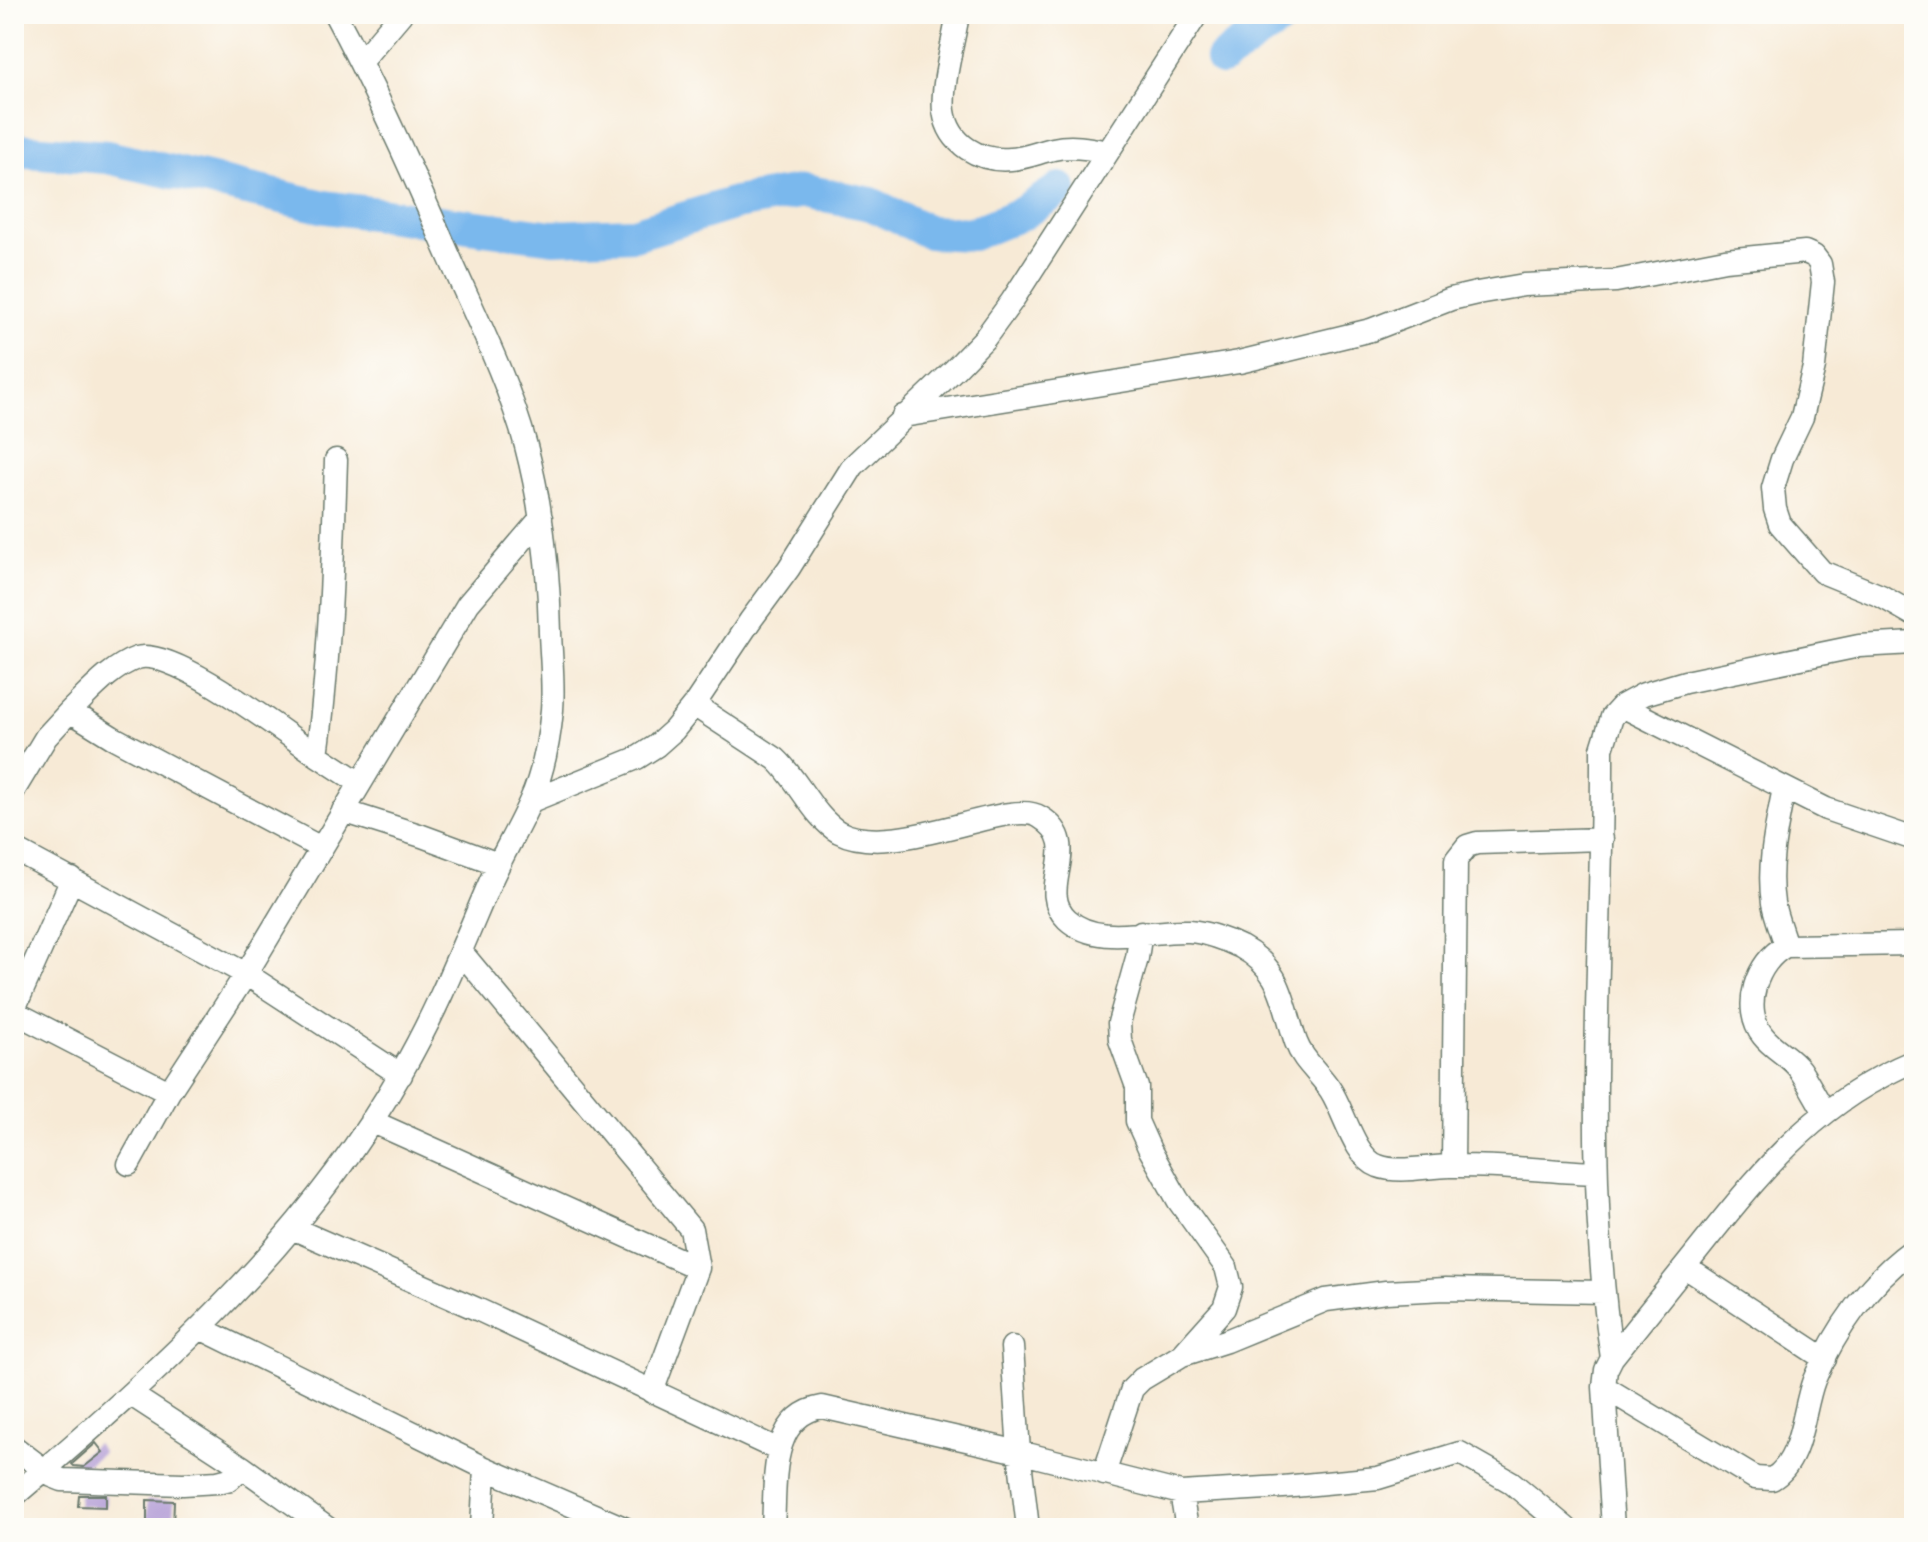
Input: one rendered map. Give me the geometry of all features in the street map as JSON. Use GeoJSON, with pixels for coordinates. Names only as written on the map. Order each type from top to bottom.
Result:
{"type":"FeatureCollection","features":[{"type":"Feature","properties":{"kind":"street"},"geometry":{"type":"LineString","coordinates":[[14,1496],[200,1328],[292,1228],[371,1121],[401,1075],[462,953],[498,864],[531,801],[543,768],[552,708],[549,586],[541,518],[525,444],[494,361],[390,120],[335,14]]}},
{"type":"Feature","properties":{"kind":"street"},"geometry":{"type":"LineString","coordinates":[[361,61],[401,14]]}},
{"type":"Feature","properties":{"kind":"street"},"geometry":{"type":"LineString","coordinates":[[958,14],[944,108],[951,129],[963,145],[983,158],[999,160],[1059,148],[1088,148],[1107,152]]}},
{"type":"Feature","properties":{"kind":"street"},"geometry":{"type":"LineString","coordinates":[[531,801],[637,758],[674,730],[789,568],[853,466],[985,338],[1197,14]]}},
{"type":"Feature","properties":{"kind":"street"},"geometry":{"type":"LineString","coordinates":[[903,416],[1239,362],[1371,330],[1451,299],[1477,293],[1524,285],[1616,281],[1725,260],[1805,252],[1814,256],[1820,264],[1823,282],[1814,367],[1802,417],[1782,459],[1773,488],[1775,509],[1780,524],[1822,572],[1881,596],[1914,615]]}},
{"type":"Feature","properties":{"kind":"street"},"geometry":{"type":"LineString","coordinates":[[317,755],[332,584],[336,460]]}},
{"type":"Feature","properties":{"kind":"street"},"geometry":{"type":"LineString","coordinates":[[129,1164],[169,1092],[246,974],[468,604],[541,518]]}},
{"type":"Feature","properties":{"kind":"street"},"geometry":{"type":"LineString","coordinates":[[1612,1358],[1602,1292],[1595,1173],[1602,749],[1612,717],[1622,706],[1661,688],[1859,646],[1914,643]]}},
{"type":"Feature","properties":{"kind":"street"},"geometry":{"type":"LineString","coordinates":[[14,790],[46,737],[109,675],[135,659],[159,657],[201,678],[360,783]]}},
{"type":"Feature","properties":{"kind":"street"},"geometry":{"type":"LineString","coordinates":[[694,705],[776,759],[823,818],[841,833],[854,837],[895,839],[1002,816],[1036,814],[1051,825],[1060,840],[1062,854],[1054,891],[1061,912],[1080,929],[1109,936],[1192,931],[1238,945],[1258,957],[1273,973],[1281,990],[1296,1044],[1305,1060],[1331,1090],[1358,1146],[1371,1163],[1393,1169],[1453,1166],[1595,1173]]}},
{"type":"Feature","properties":{"kind":"street"},"geometry":{"type":"LineString","coordinates":[[1622,706],[1826,809],[1914,839]]}},
{"type":"Feature","properties":{"kind":"street"},"geometry":{"type":"LineString","coordinates":[[70,711],[112,737],[321,848]]}},
{"type":"Feature","properties":{"kind":"street"},"geometry":{"type":"LineString","coordinates":[[1784,788],[1775,835],[1772,878],[1773,900],[1786,946]]}},
{"type":"Feature","properties":{"kind":"street"},"geometry":{"type":"LineString","coordinates":[[343,811],[498,864]]}},
{"type":"Feature","properties":{"kind":"street"},"geometry":{"type":"LineString","coordinates":[[1453,1166],[1456,860],[1467,846],[1477,843],[1602,839]]}},
{"type":"Feature","properties":{"kind":"street"},"geometry":{"type":"LineString","coordinates":[[14,849],[246,974],[401,1075]]}},
{"type":"Feature","properties":{"kind":"street"},"geometry":{"type":"LineString","coordinates":[[72,879],[14,1010],[169,1092]]}},
{"type":"Feature","properties":{"kind":"street"},"geometry":{"type":"LineString","coordinates":[[1141,932],[1119,1023],[1120,1040],[1137,1087],[1137,1121],[1178,1200],[1220,1257],[1231,1287],[1224,1308],[1182,1355]]}},
{"type":"Feature","properties":{"kind":"street"},"geometry":{"type":"LineString","coordinates":[[1825,1113],[1800,1071],[1784,1053],[1767,1041],[1753,1017],[1753,995],[1759,976],[1771,956],[1786,946],[1914,944]]}},
{"type":"Feature","properties":{"kind":"street"},"geometry":{"type":"LineString","coordinates":[[462,953],[682,1216],[694,1238],[698,1268],[652,1392]]}},
{"type":"Feature","properties":{"kind":"street"},"geometry":{"type":"LineString","coordinates":[[1613,1528],[1604,1387],[1606,1370],[1612,1358],[1776,1157],[1825,1113],[1848,1097],[1914,1061]]}},
{"type":"Feature","properties":{"kind":"street"},"geometry":{"type":"LineString","coordinates":[[371,1121],[698,1268]]}},
{"type":"Feature","properties":{"kind":"street"},"geometry":{"type":"LineString","coordinates":[[292,1228],[479,1310],[779,1450]]}},
{"type":"Feature","properties":{"kind":"street"},"geometry":{"type":"LineString","coordinates":[[1604,1387],[1755,1478],[1764,1481],[1778,1476],[1793,1455],[1814,1381],[1825,1359],[1866,1294],[1909,1262]]}},
{"type":"Feature","properties":{"kind":"street"},"geometry":{"type":"LineString","coordinates":[[1685,1267],[1825,1359]]}},
{"type":"Feature","properties":{"kind":"street"},"geometry":{"type":"LineString","coordinates":[[1104,1474],[1132,1389],[1142,1379],[1182,1355],[1226,1341],[1317,1303],[1339,1298],[1446,1289],[1602,1292]]}},
{"type":"Feature","properties":{"kind":"street"},"geometry":{"type":"LineString","coordinates":[[200,1328],[485,1468],[624,1528]]}},
{"type":"Feature","properties":{"kind":"street"},"geometry":{"type":"LineString","coordinates":[[1012,1347],[1028,1528]]}},
{"type":"Feature","properties":{"kind":"street"},"geometry":{"type":"LineString","coordinates":[[130,1394],[242,1467],[327,1528]]}},
{"type":"Feature","properties":{"kind":"street"},"geometry":{"type":"LineString","coordinates":[[773,1528],[779,1450],[789,1424],[808,1409],[822,1407],[1181,1493],[1378,1478],[1460,1453],[1511,1482],[1566,1528]]}},
{"type":"Feature","properties":{"kind":"street"},"geometry":{"type":"LineString","coordinates":[[14,1447],[62,1480],[79,1482],[183,1484],[230,1479],[242,1467]]}},
{"type":"Feature","properties":{"kind":"street"},"geometry":{"type":"LineString","coordinates":[[482,1528],[485,1468]]}},
{"type":"Feature","properties":{"kind":"street"},"geometry":{"type":"LineString","coordinates":[[1181,1493],[1187,1528]]}},
{"type":"Feature","properties":{"kind":"building"},"geometry":{"type":"Polygon","coordinates":[[[96,1443],[103,1452],[84,1467],[72,1464],[96,1443]]]}},
{"type":"Feature","properties":{"kind":"building"},"geometry":{"type":"Polygon","coordinates":[[[79,1495],[106,1495],[106,1507],[78,1506],[79,1495]]]}},
{"type":"Feature","properties":{"kind":"building"},"geometry":{"type":"Polygon","coordinates":[[[147,1500],[174,1501],[173,1528],[147,1528],[147,1500]]]}},
{"type":"Feature","properties":{"kind":"waterway"},"geometry":{"type":"LineString","coordinates":[[1222,59],[1287,14]]}},
{"type":"Feature","properties":{"kind":"waterway"},"geometry":{"type":"LineString","coordinates":[[14,150],[107,157],[325,207],[553,237],[634,234],[735,203],[804,191],[871,204],[929,232],[972,234],[1021,214],[1060,189]]}}]}
